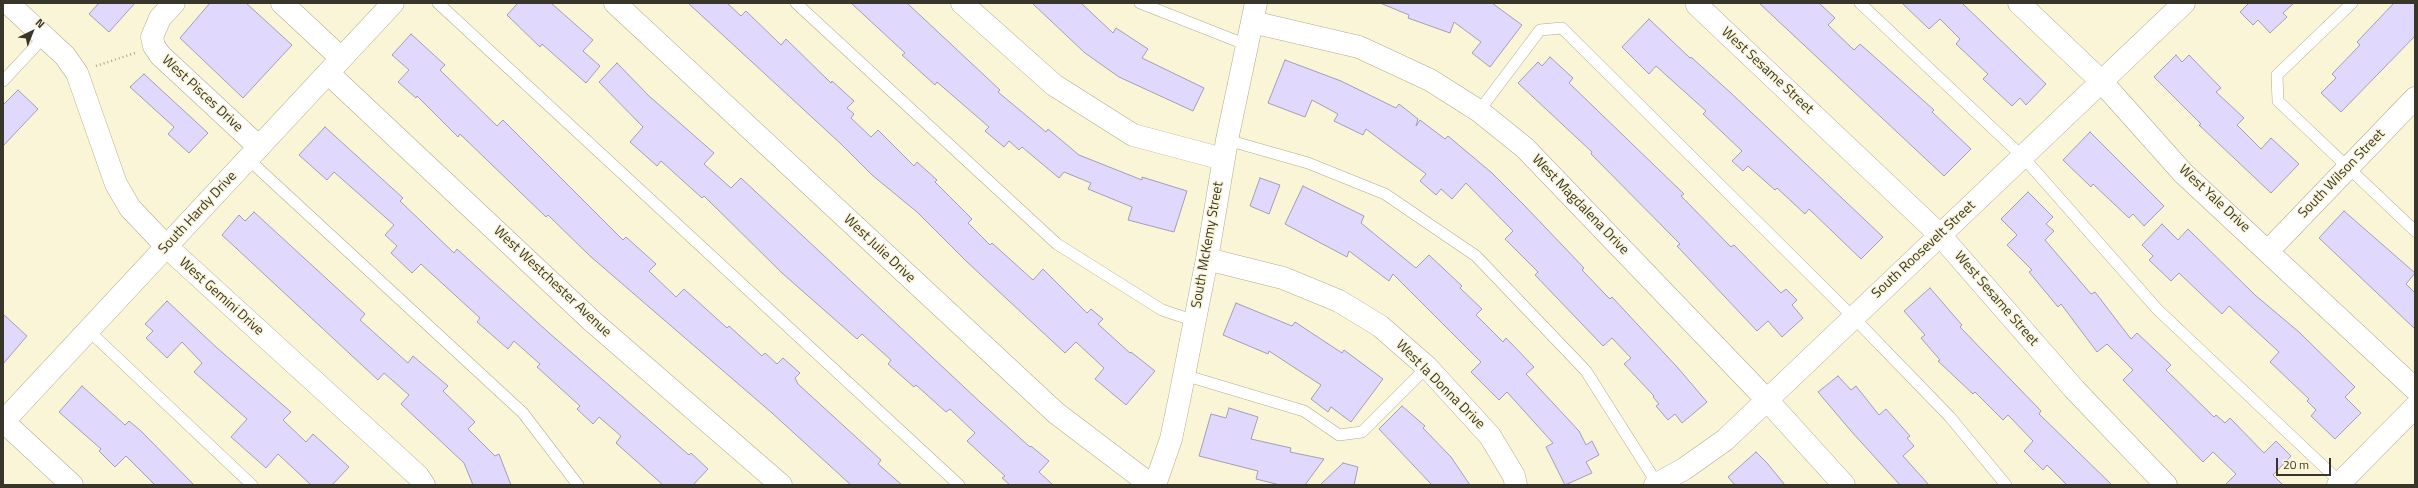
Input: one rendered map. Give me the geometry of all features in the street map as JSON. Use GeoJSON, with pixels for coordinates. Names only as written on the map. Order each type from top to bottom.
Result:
{"type":"FeatureCollection","features":[{"type":"Feature","properties":{"kind":"street","name":"West Gemini Drive"},"geometry":{"type":"LineString","coordinates":[[8,3],[65,56],[77,73],[116,184],[130,208],[166,247],[418,476],[424,485]]}},
{"type":"Feature","properties":{"kind":"street"},"geometry":{"type":"LineString","coordinates":[[153,42],[160,18],[174,3]]}},
{"type":"Feature","properties":{"kind":"street","name":"West Westchester Avenue"},"geometry":{"type":"LineString","coordinates":[[282,3],[334,66],[592,321],[781,485]]}},
{"type":"Feature","properties":{"kind":"street","name":"South Hardy Drive"},"geometry":{"type":"LineString","coordinates":[[3,422],[393,3]]}},
{"type":"Feature","properties":{"kind":"street","name":"West Julie Drive"},"geometry":{"type":"LineString","coordinates":[[615,3],[1056,413],[1151,485]]}},
{"type":"Feature","properties":{"kind":"street"},"geometry":{"type":"LineString","coordinates":[[962,3],[1054,85],[1133,135],[1225,149]]}},
{"type":"Feature","properties":{"kind":"street","name":"West Yale Drive"},"geometry":{"type":"LineString","coordinates":[[2019,3],[2101,82],[2183,173],[2269,250],[2415,389]]}},
{"type":"Feature","properties":{"kind":"street","name":"South Roosevelt Street"},"geometry":{"type":"LineString","coordinates":[[1657,485],[1684,469],[1725,440],[2184,3]]}},
{"type":"Feature","properties":{"kind":"street","name":"West Sesame Street"},"geometry":{"type":"LineString","coordinates":[[1698,4],[1940,235],[2055,368],[2166,485]]}},
{"type":"Feature","properties":{"kind":"street","name":"South McKemy Street"},"geometry":{"type":"LineString","coordinates":[[1155,485],[1171,439],[1207,259],[1225,149],[1254,13]]}},
{"type":"Feature","properties":{"kind":"street","name":"West Magdalena Drive"},"geometry":{"type":"LineString","coordinates":[[1254,13],[1359,47],[1430,80],[1479,111],[1525,148],[1767,400],[1844,485]]}},
{"type":"Feature","properties":{"kind":"street","name":"West Pisces Drive"},"geometry":{"type":"LineString","coordinates":[[153,42],[160,55],[254,153]]}},
{"type":"Feature","properties":{"kind":"street","name":"South Wilson Street"},"geometry":{"type":"LineString","coordinates":[[2269,250],[2415,98]]}},
{"type":"Feature","properties":{"kind":"street","name":"West la Donna Drive"},"geometry":{"type":"LineString","coordinates":[[1207,259],[1283,278],[1339,301],[1380,326],[1427,367],[1490,436],[1514,476],[1516,485]]}},
{"type":"Feature","properties":{"kind":"street"},"geometry":{"type":"LineString","coordinates":[[2339,484],[2415,407]]}},
{"type":"Feature","properties":{"kind":"street"},"geometry":{"type":"LineString","coordinates":[[3,422],[72,485]]}},
{"type":"Feature","properties":{"kind":"lane"},"geometry":{"type":"LineString","coordinates":[[438,3],[959,485]]}},
{"type":"Feature","properties":{"kind":"lane"},"geometry":{"type":"LineString","coordinates":[[796,3],[1057,244],[1162,310],[1195,321]]}},
{"type":"Feature","properties":{"kind":"lane"},"geometry":{"type":"LineString","coordinates":[[1140,3],[1247,45]]}},
{"type":"Feature","properties":{"kind":"lane"},"geometry":{"type":"LineString","coordinates":[[1860,3],[2023,157],[2157,309],[2339,484]]}},
{"type":"Feature","properties":{"kind":"lane"},"geometry":{"type":"LineString","coordinates":[[2352,3],[2276,75],[2278,101],[2415,231]]}},
{"type":"Feature","properties":{"kind":"lane"},"geometry":{"type":"LineString","coordinates":[[1479,111],[1540,30],[1562,28],[1854,317],[1950,417],[2006,485]]}},
{"type":"Feature","properties":{"kind":"lane"},"geometry":{"type":"LineString","coordinates":[[3,81],[45,36]]}},
{"type":"Feature","properties":{"kind":"lane"},"geometry":{"type":"LineString","coordinates":[[1225,149],[1308,163],[1386,194],[1476,256],[1586,371],[1657,485]]}},
{"type":"Feature","properties":{"kind":"lane"},"geometry":{"type":"LineString","coordinates":[[254,153],[523,413],[578,485]]}},
{"type":"Feature","properties":{"kind":"lane"},"geometry":{"type":"LineString","coordinates":[[89,331],[252,485]]}},
{"type":"Feature","properties":{"kind":"lane"},"geometry":{"type":"LineString","coordinates":[[1184,375],[1304,411],[1339,435],[1362,432],[1427,367]]}},
{"type":"Feature","properties":{"kind":"path"},"geometry":{"type":"LineString","coordinates":[[77,73],[153,42]]}},
{"type":"Feature","properties":{"kind":"building"},"geometry":{"type":"Polygon","coordinates":[[[99,3],[135,3],[109,32],[89,14],[99,3]]]}},
{"type":"Feature","properties":{"kind":"building"},"geometry":{"type":"Polygon","coordinates":[[[210,3],[246,3],[292,45],[243,98],[180,38],[210,3]]]}},
{"type":"Feature","properties":{"kind":"building"},"geometry":{"type":"Polygon","coordinates":[[[518,3],[551,3],[593,40],[583,51],[600,66],[586,83],[542,44],[540,47],[507,15],[518,3]]]}},
{"type":"Feature","properties":{"kind":"building"},"geometry":{"type":"Polygon","coordinates":[[[688,3],[727,3],[741,16],[746,11],[781,45],[786,39],[831,83],[832,81],[854,101],[847,108],[854,114],[851,118],[871,137],[878,130],[914,166],[917,162],[937,180],[935,182],[972,219],[968,223],[990,245],[992,243],[1033,280],[1043,269],[1087,313],[1091,309],[1103,319],[1098,324],[1130,353],[1131,352],[1155,371],[1126,405],[1095,379],[1104,368],[1076,342],[1065,353],[966,261],[917,212],[872,175],[841,144],[688,3]]]}},
{"type":"Feature","properties":{"kind":"building"},"geometry":{"type":"Polygon","coordinates":[[[851,3],[907,3],[1000,90],[998,92],[1046,132],[1048,129],[1079,155],[1142,180],[1142,177],[1187,191],[1174,232],[1128,220],[1132,207],[1088,189],[1091,183],[1064,172],[1059,178],[1022,147],[1019,150],[1009,141],[1004,147],[985,131],[989,127],[937,82],[935,85],[902,55],[905,53],[851,3]]]}},
{"type":"Feature","properties":{"kind":"building"},"geometry":{"type":"Polygon","coordinates":[[[1032,3],[1081,3],[1113,33],[1116,28],[1148,49],[1142,58],[1204,88],[1193,111],[1119,77],[1085,53],[1032,3]]]}},
{"type":"Feature","properties":{"kind":"building"},"geometry":{"type":"Polygon","coordinates":[[[1380,3],[1492,3],[1522,25],[1490,67],[1472,53],[1481,42],[1454,22],[1450,33],[1408,18],[1409,15],[1380,3]]]}},
{"type":"Feature","properties":{"kind":"building"},"geometry":{"type":"Polygon","coordinates":[[[1759,3],[1819,3],[1835,18],[1828,25],[1854,50],[1860,44],[1934,110],[1932,112],[1971,149],[1944,176],[1759,3]]]}},
{"type":"Feature","properties":{"kind":"building"},"geometry":{"type":"Polygon","coordinates":[[[1902,3],[1962,3],[2046,84],[2026,105],[2020,98],[2012,106],[1983,79],[1988,74],[1956,44],[1960,39],[1940,19],[1929,29],[1902,3]]]}},
{"type":"Feature","properties":{"kind":"building"},"geometry":{"type":"Polygon","coordinates":[[[2249,3],[2294,3],[2283,13],[2287,17],[2270,33],[2258,20],[2253,25],[2240,12],[2249,3]]]}},
{"type":"Feature","properties":{"kind":"building"},"geometry":{"type":"Polygon","coordinates":[[[2394,3],[2415,3],[2415,36],[2341,112],[2321,93],[2336,78],[2332,74],[2360,45],[2357,42],[2394,3]]]}},
{"type":"Feature","properties":{"kind":"building"},"geometry":{"type":"Polygon","coordinates":[[[1649,19],[1690,58],[1691,57],[1732,94],[1883,237],[1861,259],[1809,209],[1805,214],[1777,188],[1775,190],[1748,166],[1743,171],[1732,161],[1742,151],[1703,114],[1706,111],[1656,66],[1649,74],[1622,47],[1649,19]]]}},
{"type":"Feature","properties":{"kind":"building"},"geometry":{"type":"Polygon","coordinates":[[[411,34],[445,65],[440,70],[497,126],[503,120],[623,240],[626,237],[656,264],[649,271],[676,297],[684,289],[727,328],[729,326],[762,356],[765,353],[777,364],[783,358],[800,373],[795,378],[798,384],[881,460],[878,464],[902,485],[851,485],[772,413],[590,256],[548,215],[546,217],[460,134],[458,137],[417,96],[416,98],[398,82],[409,70],[392,55],[411,34]]]}},
{"type":"Feature","properties":{"kind":"building"},"geometry":{"type":"Polygon","coordinates":[[[2176,55],[2182,62],[2189,55],[2221,88],[2216,92],[2244,118],[2237,125],[2261,149],[2271,138],[2299,164],[2271,193],[2199,125],[2201,124],[2154,77],[2176,55]]]}},
{"type":"Feature","properties":{"kind":"building"},"geometry":{"type":"Polygon","coordinates":[[[1550,57],[1573,78],[1569,83],[1684,194],[1681,196],[1731,247],[1734,245],[1781,293],[1786,289],[1797,300],[1792,305],[1803,318],[1782,337],[1768,321],[1757,331],[1677,246],[1680,244],[1591,154],[1592,152],[1518,83],[1538,62],[1542,66],[1550,57]]]}},
{"type":"Feature","properties":{"kind":"building"},"geometry":{"type":"Polygon","coordinates":[[[1285,60],[1341,81],[1396,108],[1399,104],[1418,119],[1416,126],[1420,120],[1445,139],[1448,136],[1492,173],[1523,204],[1584,268],[1582,270],[1610,299],[1612,297],[1678,368],[1707,402],[1682,423],[1675,414],[1668,420],[1656,406],[1659,404],[1653,397],[1654,396],[1624,364],[1631,358],[1612,338],[1603,346],[1535,275],[1538,272],[1505,239],[1513,231],[1466,183],[1452,199],[1441,189],[1436,195],[1420,181],[1426,174],[1366,129],[1363,135],[1334,121],[1338,114],[1312,100],[1305,117],[1268,103],[1285,60]]]}},
{"type":"Feature","properties":{"kind":"building"},"geometry":{"type":"Polygon","coordinates":[[[617,63],[649,96],[714,153],[704,164],[731,188],[741,178],[980,402],[1030,447],[1031,446],[1049,461],[1039,472],[1053,485],[1010,485],[1002,478],[1005,476],[967,441],[975,433],[950,409],[946,412],[916,385],[914,387],[888,364],[891,360],[862,334],[857,339],[782,273],[704,196],[702,198],[661,161],[657,166],[630,142],[643,127],[599,82],[617,63]]]}},
{"type":"Feature","properties":{"kind":"building"},"geometry":{"type":"Polygon","coordinates":[[[144,74],[208,133],[189,153],[168,134],[174,127],[130,87],[144,74]]]}},
{"type":"Feature","properties":{"kind":"building"},"geometry":{"type":"Polygon","coordinates":[[[18,90],[38,109],[3,146],[3,105],[18,90]]]}},
{"type":"Feature","properties":{"kind":"building"},"geometry":{"type":"Polygon","coordinates":[[[325,127],[403,198],[400,201],[454,253],[457,249],[548,332],[689,455],[691,453],[708,469],[693,485],[663,485],[616,443],[621,436],[599,417],[593,424],[577,409],[580,406],[537,367],[540,364],[514,341],[508,349],[477,322],[480,318],[421,264],[412,273],[391,253],[397,246],[385,235],[394,225],[334,172],[327,180],[299,155],[325,127]]]}},
{"type":"Feature","properties":{"kind":"building"},"geometry":{"type":"Polygon","coordinates":[[[2090,132],[2164,206],[2144,226],[2133,214],[2129,218],[2093,184],[2091,187],[2063,160],[2090,132]]]}},
{"type":"Feature","properties":{"kind":"building"},"geometry":{"type":"Polygon","coordinates":[[[1260,178],[1280,185],[1269,214],[1250,206],[1260,178]]]}},
{"type":"Feature","properties":{"kind":"building"},"geometry":{"type":"Polygon","coordinates":[[[1303,186],[1364,216],[1361,223],[1416,268],[1429,255],[1462,286],[1460,288],[1482,309],[1476,315],[1503,342],[1506,338],[1534,367],[1526,374],[1579,431],[1586,445],[1592,441],[1599,455],[1586,462],[1592,473],[1565,485],[1546,447],[1553,443],[1507,392],[1499,400],[1471,372],[1481,362],[1393,274],[1389,281],[1349,251],[1347,257],[1285,224],[1303,186]]]}},
{"type":"Feature","properties":{"kind":"building"},"geometry":{"type":"Polygon","coordinates":[[[2028,192],[2053,217],[2046,224],[2054,231],[2045,240],[2091,294],[2095,292],[2131,339],[2137,333],[2171,365],[2166,370],[2214,417],[2216,415],[2225,423],[2230,418],[2264,453],[2276,441],[2291,456],[2273,475],[2283,485],[2225,485],[2236,474],[2213,452],[2203,462],[2123,380],[2133,370],[2107,344],[2097,352],[2061,304],[2058,307],[2029,272],[2032,270],[2007,245],[2017,235],[2001,219],[2028,192]]]}},
{"type":"Feature","properties":{"kind":"building"},"geometry":{"type":"Polygon","coordinates":[[[2344,211],[2415,273],[2406,284],[2415,293],[2415,329],[2319,238],[2344,211]]]}},
{"type":"Feature","properties":{"kind":"building"},"geometry":{"type":"Polygon","coordinates":[[[254,212],[365,314],[360,320],[408,363],[413,356],[448,386],[443,391],[475,422],[468,429],[495,456],[499,454],[511,485],[473,485],[464,463],[401,404],[409,395],[384,373],[378,380],[222,235],[239,215],[245,221],[254,212]]]}},
{"type":"Feature","properties":{"kind":"building"},"geometry":{"type":"Polygon","coordinates":[[[2162,224],[2178,240],[2188,229],[2255,295],[2299,332],[2355,387],[2345,397],[2361,413],[2335,439],[2311,416],[2316,410],[2307,401],[2309,399],[2270,362],[2279,352],[2229,306],[2222,314],[2179,273],[2171,281],[2149,260],[2153,256],[2142,245],[2162,224]]]}},
{"type":"Feature","properties":{"kind":"building"},"geometry":{"type":"Polygon","coordinates":[[[1930,288],[1962,325],[1960,327],[2041,411],[2039,414],[2112,485],[2067,485],[2047,465],[2043,470],[2024,451],[2033,441],[2008,415],[2003,420],[1975,392],[1973,394],[1938,361],[1940,360],[1921,338],[1925,335],[1904,311],[1930,288]]]}},
{"type":"Feature","properties":{"kind":"building"},"geometry":{"type":"Polygon","coordinates":[[[167,301],[216,347],[291,412],[283,420],[306,442],[313,434],[349,467],[332,485],[311,485],[278,454],[266,468],[231,437],[247,419],[194,372],[202,363],[182,342],[167,358],[146,338],[153,331],[145,324],[167,301]]]}},
{"type":"Feature","properties":{"kind":"building"},"geometry":{"type":"Polygon","coordinates":[[[1236,303],[1292,326],[1295,322],[1342,353],[1344,350],[1383,379],[1351,422],[1331,407],[1328,412],[1311,399],[1321,385],[1269,351],[1268,354],[1223,335],[1236,303]]]}},
{"type":"Feature","properties":{"kind":"building"},"geometry":{"type":"Polygon","coordinates":[[[3,314],[27,336],[3,364],[3,314]]]}},
{"type":"Feature","properties":{"kind":"building"},"geometry":{"type":"Polygon","coordinates":[[[1838,376],[1851,390],[1856,386],[1879,415],[1886,409],[1910,436],[1907,438],[1914,446],[1903,456],[1929,485],[1900,485],[1818,392],[1838,376]]]}},
{"type":"Feature","properties":{"kind":"building"},"geometry":{"type":"Polygon","coordinates":[[[82,386],[125,425],[129,421],[141,431],[194,485],[155,485],[126,456],[115,467],[99,451],[101,449],[59,412],[82,386]]]}},
{"type":"Feature","properties":{"kind":"building"},"geometry":{"type":"Polygon","coordinates":[[[1402,406],[1425,426],[1423,428],[1451,457],[1470,485],[1432,485],[1379,429],[1402,406]]]}},
{"type":"Feature","properties":{"kind":"building"},"geometry":{"type":"Polygon","coordinates":[[[1229,408],[1258,417],[1251,439],[1291,448],[1290,452],[1324,459],[1305,485],[1280,485],[1256,479],[1258,471],[1199,456],[1211,414],[1226,418],[1229,408]]]}},
{"type":"Feature","properties":{"kind":"building"},"geometry":{"type":"Polygon","coordinates":[[[1756,452],[1785,485],[1735,485],[1728,477],[1756,452]]]}},
{"type":"Feature","properties":{"kind":"building"},"geometry":{"type":"Polygon","coordinates":[[[1343,463],[1358,467],[1354,485],[1320,485],[1343,463]]]}}]}
